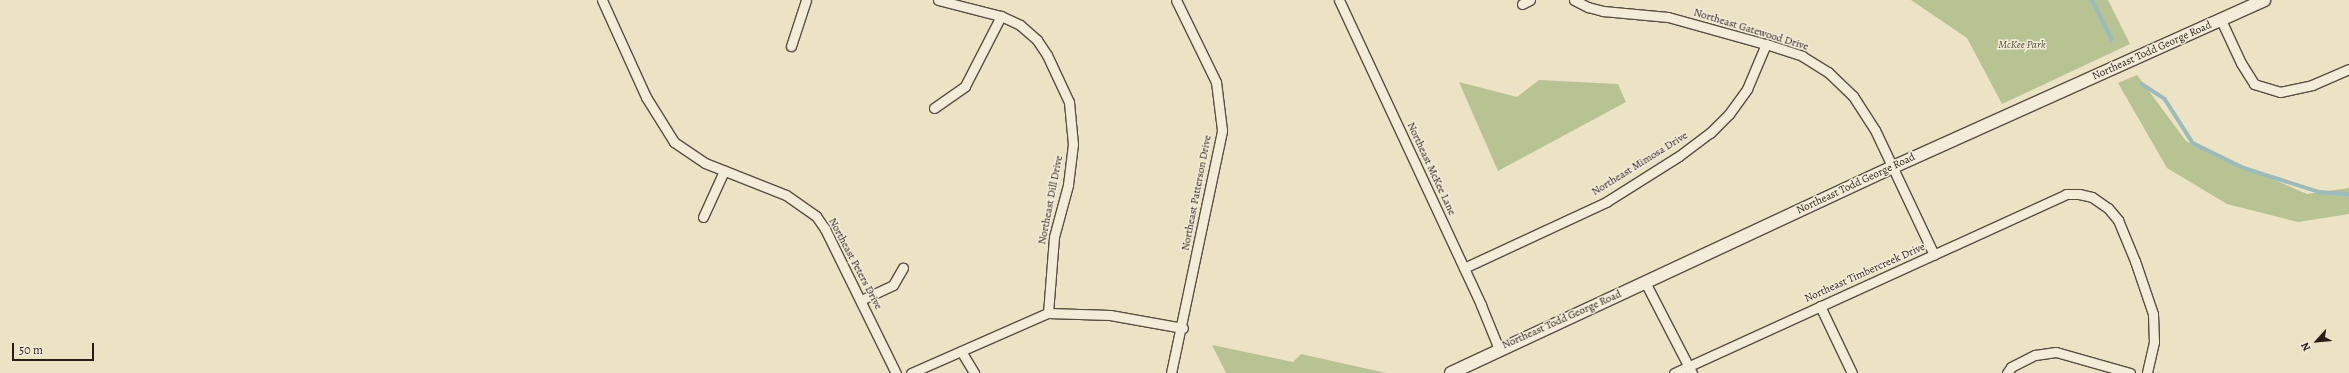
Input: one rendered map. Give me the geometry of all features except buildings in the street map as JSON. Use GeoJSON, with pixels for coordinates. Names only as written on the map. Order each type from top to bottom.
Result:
{"type":"FeatureCollection","features":[{"type":"Feature","properties":{"kind":"main road","name":"Northeast Todd George Road"},"geometry":{"type":"LineString","coordinates":[[1451,373],[1499,349],[1893,167],[2264,0]]}},
{"type":"Feature","properties":{"kind":"street","name":"Northeast Peters Drive"},"geometry":{"type":"LineString","coordinates":[[602,0],[646,97],[674,142],[705,163],[786,195],[816,216],[825,229],[896,373]]}},
{"type":"Feature","properties":{"kind":"street"},"geometry":{"type":"LineString","coordinates":[[791,46],[806,0]]}},
{"type":"Feature","properties":{"kind":"street","name":"Northeast Dill Drive"},"geometry":{"type":"LineString","coordinates":[[938,0],[1001,16],[1020,25],[1037,40],[1069,102],[1073,144],[1068,185],[1054,237],[1048,313]]}},
{"type":"Feature","properties":{"kind":"street","name":"Northeast Patterson Drive"},"geometry":{"type":"LineString","coordinates":[[1171,373],[1183,328],[1222,130],[1216,82],[1176,0]]}},
{"type":"Feature","properties":{"kind":"street","name":"Northeast McKee Lane"},"geometry":{"type":"LineString","coordinates":[[1339,0],[1464,268],[1499,349]]}},
{"type":"Feature","properties":{"kind":"street","name":"Northeast Gatewood Drive"},"geometry":{"type":"LineString","coordinates":[[1574,0],[1588,7],[1603,11],[1668,17],[1766,44],[1802,56],[1839,81],[1863,110],[1893,167],[1934,255]]}},
{"type":"Feature","properties":{"kind":"street"},"geometry":{"type":"LineString","coordinates":[[934,108],[965,86],[1001,16]]}},
{"type":"Feature","properties":{"kind":"street"},"geometry":{"type":"LineString","coordinates":[[2221,20],[2241,63],[2254,84],[2280,92],[2312,86],[2349,69]]}},
{"type":"Feature","properties":{"kind":"street","name":"Northeast Mimosa Drive"},"geometry":{"type":"LineString","coordinates":[[1464,268],[1606,202],[1679,156],[1710,133],[1728,114],[1747,89],[1766,44]]}},
{"type":"Feature","properties":{"kind":"street"},"geometry":{"type":"LineString","coordinates":[[703,217],[724,171]]}},
{"type":"Feature","properties":{"kind":"street","name":"Northeast Timbercreek Drive"},"geometry":{"type":"LineString","coordinates":[[1674,373],[1690,369],[1820,306],[2066,194],[2092,197],[2108,208],[2118,220],[2153,314],[2154,342],[2147,373]]}},
{"type":"Feature","properties":{"kind":"street"},"geometry":{"type":"LineString","coordinates":[[860,300],[892,285],[903,268]]}},
{"type":"Feature","properties":{"kind":"street"},"geometry":{"type":"LineString","coordinates":[[1645,282],[1690,369]]}},
{"type":"Feature","properties":{"kind":"street"},"geometry":{"type":"LineString","coordinates":[[1820,306],[1852,373]]}},
{"type":"Feature","properties":{"kind":"street"},"geometry":{"type":"LineString","coordinates":[[911,373],[1048,313],[1110,315],[1183,328]]}},
{"type":"Feature","properties":{"kind":"street"},"geometry":{"type":"LineString","coordinates":[[961,351],[974,373]]}},
{"type":"Feature","properties":{"kind":"street"},"geometry":{"type":"LineString","coordinates":[[2007,373],[2011,367],[2035,355],[2056,352],[2130,373]]}},
{"type":"Feature","properties":{"kind":"green space","name":"McKee Park"},"geometry":{"type":"Polygon","coordinates":[[[1911,0],[2108,0],[2130,44],[2002,104],[1967,38],[1911,0]]]}},
{"type":"Feature","properties":{"kind":"green space"},"geometry":{"type":"Polygon","coordinates":[[[2137,75],[2186,141],[2307,194],[2349,188],[2349,214],[2298,222],[2227,204],[2167,168],[2118,83],[2137,75]]]}},
{"type":"Feature","properties":{"kind":"green space"},"geometry":{"type":"Polygon","coordinates":[[[1539,80],[1618,84],[1626,102],[1498,171],[1459,82],[1517,97],[1539,80]]]}},
{"type":"Feature","properties":{"kind":"green space"},"geometry":{"type":"Polygon","coordinates":[[[1212,345],[1293,362],[1301,354],[1386,373],[1226,373],[1212,345]]]}},
{"type":"Feature","properties":{"kind":"waterway"},"geometry":{"type":"LineString","coordinates":[[2092,0],[2112,39]]}},
{"type":"Feature","properties":{"kind":"waterway"},"geometry":{"type":"LineString","coordinates":[[2142,84],[2165,99],[2193,143],[2244,168],[2319,192],[2349,194]]}}]}
